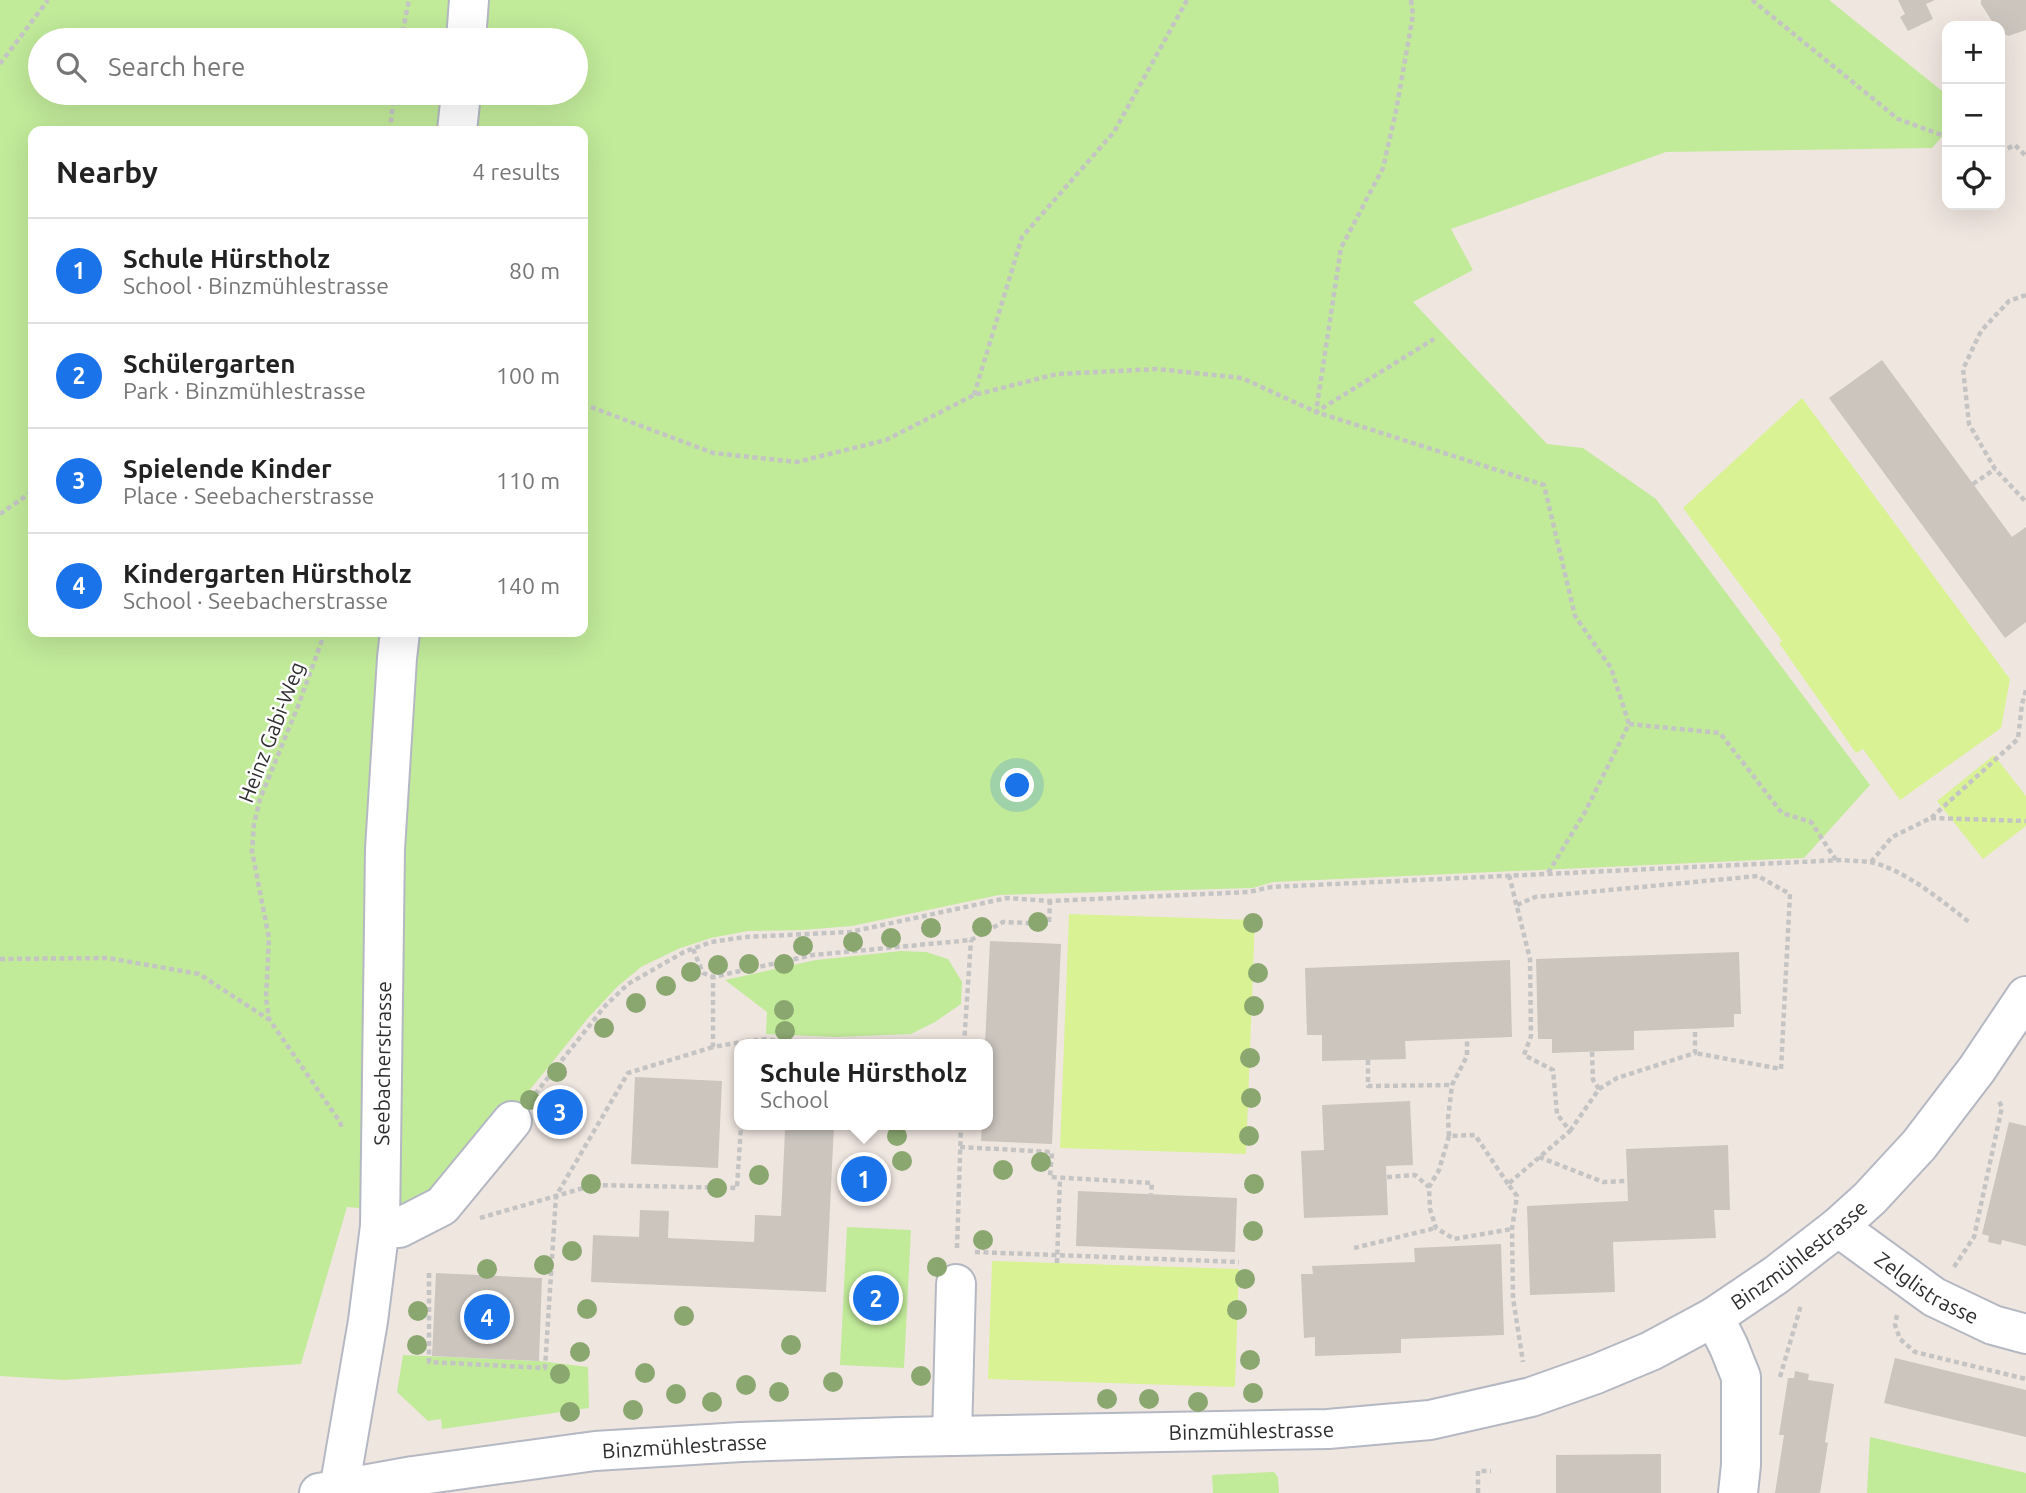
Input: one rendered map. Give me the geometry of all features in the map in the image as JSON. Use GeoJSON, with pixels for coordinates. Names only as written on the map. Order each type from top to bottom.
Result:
{"type":"FeatureCollection","features":[{"type":"Feature","properties":{"kind":"street"},"geometry":{"type":"LineString","coordinates":[[467,28],[469,0]]}},
{"type":"Feature","properties":{"kind":"street"},"geometry":{"type":"LineString","coordinates":[[458,126],[460,105]]}},
{"type":"Feature","properties":{"kind":"street","name":"Seebacherstrasse"},"geometry":{"type":"LineString","coordinates":[[329,1491],[368,1321],[380,1226],[385,849],[399,637]]}},
{"type":"Feature","properties":{"kind":"street","name":"Binzmühlestrasse"},"geometry":{"type":"LineString","coordinates":[[329,1491],[413,1476],[595,1451],[741,1442],[1328,1429],[1430,1420],[1531,1397],[1651,1351],[1714,1317],[1776,1275],[1838,1227],[1870,1198],[1919,1145],[1977,1069],[2026,996]]}},
{"type":"Feature","properties":{"kind":"street"},"geometry":{"type":"LineString","coordinates":[[380,1226],[399,1228],[442,1206],[512,1121]]}},
{"type":"Feature","properties":{"kind":"street","name":"Zelglistrasse"},"geometry":{"type":"LineString","coordinates":[[1838,1227],[1934,1297],[1993,1325],[2026,1334]]}},
{"type":"Feature","properties":{"kind":"street"},"geometry":{"type":"LineString","coordinates":[[952,1436],[956,1268]]}},
{"type":"Feature","properties":{"kind":"street"},"geometry":{"type":"LineString","coordinates":[[1714,1317],[1741,1377],[1741,1465],[1738,1493]]}},
{"type":"Feature","properties":{"kind":"path"},"geometry":{"type":"LineString","coordinates":[[0,64],[48,0]]}},
{"type":"Feature","properties":{"kind":"path"},"geometry":{"type":"LineString","coordinates":[[403,28],[409,0]]}},
{"type":"Feature","properties":{"kind":"path"},"geometry":{"type":"LineString","coordinates":[[974,395],[1022,237],[1114,132],[1187,0]]}},
{"type":"Feature","properties":{"kind":"path"},"geometry":{"type":"LineString","coordinates":[[1316,412],[1341,248],[1383,169],[1413,15],[1411,0]]}},
{"type":"Feature","properties":{"kind":"path"},"geometry":{"type":"LineString","coordinates":[[1752,0],[1898,119],[1942,135]]}},
{"type":"Feature","properties":{"kind":"path"},"geometry":{"type":"LineString","coordinates":[[391,126],[393,105]]}},
{"type":"Feature","properties":{"kind":"path"},"geometry":{"type":"LineString","coordinates":[[2005,150],[2015,145],[2026,156]]}},
{"type":"Feature","properties":{"kind":"path"},"geometry":{"type":"LineString","coordinates":[[2026,295],[2009,301],[1981,331],[1963,369],[1969,424],[1995,469],[2026,502]]}},
{"type":"Feature","properties":{"kind":"path"},"geometry":{"type":"LineString","coordinates":[[1316,412],[1434,339]]}},
{"type":"Feature","properties":{"kind":"path"},"geometry":{"type":"LineString","coordinates":[[588,406],[713,453],[797,462],[886,440],[974,395],[1057,374],[1157,369],[1242,378],[1316,412],[1544,485],[1575,616],[1611,668],[1629,724],[1584,812],[1547,873]]}},
{"type":"Feature","properties":{"kind":"path"},"geometry":{"type":"LineString","coordinates":[[1973,484],[1995,469]]}},
{"type":"Feature","properties":{"kind":"path"},"geometry":{"type":"LineString","coordinates":[[0,514],[28,494]]}},
{"type":"Feature","properties":{"kind":"path","name":"Heinz Gabi-Weg"},"geometry":{"type":"LineString","coordinates":[[269,1019],[266,998],[269,938],[252,851],[254,824],[260,799],[323,637]]}},
{"type":"Feature","properties":{"kind":"path"},"geometry":{"type":"LineString","coordinates":[[1871,862],[1892,837],[1931,818],[2018,739],[2026,690]]}},
{"type":"Feature","properties":{"kind":"path"},"geometry":{"type":"LineString","coordinates":[[1629,724],[1720,733],[1782,813],[1811,822],[1836,860]]}},
{"type":"Feature","properties":{"kind":"path"},"geometry":{"type":"LineString","coordinates":[[1931,818],[2026,821]]}},
{"type":"Feature","properties":{"kind":"path"},"geometry":{"type":"LineString","coordinates":[[512,1121],[605,1006],[628,984],[656,966],[693,949],[711,942],[745,937],[850,932],[1007,898],[1050,901],[1249,892],[1271,887],[1836,860],[1871,862],[1901,875],[1928,891],[1969,922]]}},
{"type":"Feature","properties":{"kind":"path"},"geometry":{"type":"LineString","coordinates":[[1509,875],[1530,959],[1531,1036],[1524,1055],[1553,1070],[1557,1114],[1570,1131]]}},
{"type":"Feature","properties":{"kind":"path"},"geometry":{"type":"LineString","coordinates":[[1508,1184],[1570,1131],[1599,1089],[1617,1078],[1695,1052],[1781,1069],[1790,894],[1758,876],[1535,897],[1517,905]]}},
{"type":"Feature","properties":{"kind":"path"},"geometry":{"type":"LineString","coordinates":[[693,949],[703,973],[713,977],[813,956],[971,940],[1003,922],[1049,924],[1050,901]]}},
{"type":"Feature","properties":{"kind":"path"},"geometry":{"type":"LineString","coordinates":[[964,1039],[971,940]]}},
{"type":"Feature","properties":{"kind":"path"},"geometry":{"type":"LineString","coordinates":[[0,959],[108,958],[199,974],[269,1019],[340,1122],[343,1132]]}},
{"type":"Feature","properties":{"kind":"path"},"geometry":{"type":"LineString","coordinates":[[713,977],[713,1047]]}},
{"type":"Feature","properties":{"kind":"path"},"geometry":{"type":"LineString","coordinates":[[1695,1028],[1695,1052]]}},
{"type":"Feature","properties":{"kind":"path"},"geometry":{"type":"LineString","coordinates":[[1466,1038],[1466,1056],[1452,1085],[1448,1118],[1450,1136],[1439,1170],[1429,1187],[1430,1209],[1436,1228],[1454,1239],[1512,1229]]}},
{"type":"Feature","properties":{"kind":"path"},"geometry":{"type":"LineString","coordinates":[[429,1273],[429,1362],[488,1362],[545,1368],[556,1196],[628,1073],[713,1047],[734,1044]]}},
{"type":"Feature","properties":{"kind":"path"},"geometry":{"type":"LineString","coordinates":[[1592,1052],[1593,1080],[1599,1089]]}},
{"type":"Feature","properties":{"kind":"path"},"geometry":{"type":"LineString","coordinates":[[1368,1060],[1368,1086],[1452,1085]]}},
{"type":"Feature","properties":{"kind":"path"},"geometry":{"type":"LineString","coordinates":[[1948,1276],[1974,1237],[2002,1107],[1993,1094]]}},
{"type":"Feature","properties":{"kind":"path"},"geometry":{"type":"LineString","coordinates":[[419,1218],[439,1221],[473,1220],[594,1185],[737,1188],[741,1130]]}},
{"type":"Feature","properties":{"kind":"path"},"geometry":{"type":"LineString","coordinates":[[961,1130],[956,1268],[1057,1255],[1239,1262]]}},
{"type":"Feature","properties":{"kind":"path"},"geometry":{"type":"LineString","coordinates":[[1450,1136],[1475,1135],[1517,1196],[1512,1229],[1513,1298],[1524,1370]]}},
{"type":"Feature","properties":{"kind":"path"},"geometry":{"type":"LineString","coordinates":[[960,1147],[1052,1152],[1050,1177],[1152,1183],[1151,1194]]}},
{"type":"Feature","properties":{"kind":"path"},"geometry":{"type":"LineString","coordinates":[[1539,1157],[1603,1182],[1627,1181]]}},
{"type":"Feature","properties":{"kind":"path"},"geometry":{"type":"LineString","coordinates":[[1387,1177],[1415,1175],[1429,1187]]}},
{"type":"Feature","properties":{"kind":"path"},"geometry":{"type":"LineString","coordinates":[[1058,1263],[1060,1178]]}},
{"type":"Feature","properties":{"kind":"path"},"geometry":{"type":"LineString","coordinates":[[1354,1248],[1436,1228]]}},
{"type":"Feature","properties":{"kind":"path"},"geometry":{"type":"LineString","coordinates":[[1898,1307],[1895,1325],[1900,1339],[1915,1352],[2026,1379]]}},
{"type":"Feature","properties":{"kind":"path"},"geometry":{"type":"LineString","coordinates":[[1478,1493],[1478,1471],[1491,1471]]}},
{"type":"Feature","properties":{"kind":"green space"},"geometry":{"type":"Polygon","coordinates":[[[0,0],[1829,0],[1942,91],[1942,137],[1932,148],[1666,152],[1451,229],[1473,270],[1413,302],[1547,444],[1583,448],[1656,499],[1870,785],[1804,858],[1273,882],[1253,888],[999,895],[852,926],[748,931],[711,938],[678,949],[641,967],[617,987],[588,1018],[443,1197],[414,1213],[347,1207],[301,1364],[64,1380],[0,1376],[0,0]]]}},
{"type":"Feature","properties":{"kind":"green space"},"geometry":{"type":"Polygon","coordinates":[[[1802,398],[2010,679],[2001,728],[1900,800],[1863,749],[1856,753],[1779,643],[1782,641],[1683,508],[1802,398]]]}},
{"type":"Feature","properties":{"kind":"green space"},"geometry":{"type":"Polygon","coordinates":[[[1994,755],[2026,796],[2026,826],[1983,859],[1937,801],[1994,755]]]}},
{"type":"Feature","properties":{"kind":"green space"},"geometry":{"type":"Polygon","coordinates":[[[1069,914],[1255,920],[1246,1154],[1060,1148],[1069,914]]]}},
{"type":"Feature","properties":{"kind":"green space"},"geometry":{"type":"Polygon","coordinates":[[[901,951],[926,952],[948,959],[962,982],[961,1004],[911,1034],[836,1037],[766,1034],[767,1012],[725,980],[816,960],[901,951]]]}},
{"type":"Feature","properties":{"kind":"green space"},"geometry":{"type":"Polygon","coordinates":[[[847,1227],[911,1230],[904,1368],[840,1365],[847,1227]]]}},
{"type":"Feature","properties":{"kind":"green space"},"geometry":{"type":"Polygon","coordinates":[[[992,1261],[1239,1269],[1235,1387],[988,1379],[992,1261]]]}},
{"type":"Feature","properties":{"kind":"green space"},"geometry":{"type":"Polygon","coordinates":[[[403,1355],[539,1361],[588,1367],[589,1408],[442,1429],[441,1419],[428,1421],[397,1392],[403,1355]]]}},
{"type":"Feature","properties":{"kind":"green space"},"geometry":{"type":"Polygon","coordinates":[[[1870,1437],[2026,1473],[2026,1493],[1867,1493],[1870,1437]]]}},
{"type":"Feature","properties":{"kind":"green space"},"geometry":{"type":"Polygon","coordinates":[[[1274,1472],[1278,1477],[1279,1493],[1213,1493],[1212,1475],[1274,1472]]]}},
{"type":"Feature","properties":{"kind":"building"},"geometry":{"type":"Polygon","coordinates":[[[1898,0],[1935,0],[1926,4],[1933,19],[1908,31],[1900,17],[1905,14],[1898,0]]]}},
{"type":"Feature","properties":{"kind":"building"},"geometry":{"type":"Polygon","coordinates":[[[1981,0],[2026,0],[2026,30],[2008,36],[2005,34],[2005,21],[1992,21],[1981,0]]]}},
{"type":"Feature","properties":{"kind":"building"},"geometry":{"type":"Polygon","coordinates":[[[1882,360],[2012,537],[2026,527],[2026,622],[2005,638],[1829,398],[1882,360]]]}},
{"type":"Feature","properties":{"kind":"building"},"geometry":{"type":"Polygon","coordinates":[[[990,941],[1061,944],[1052,1144],[981,1141],[982,1130],[993,1130],[993,1039],[985,1039],[990,941]]]}},
{"type":"Feature","properties":{"kind":"building"},"geometry":{"type":"Polygon","coordinates":[[[1739,952],[1741,1014],[1734,1014],[1734,1027],[1634,1031],[1634,1050],[1552,1053],[1552,1039],[1538,1039],[1536,959],[1739,952]]]}},
{"type":"Feature","properties":{"kind":"building"},"geometry":{"type":"Polygon","coordinates":[[[1510,960],[1512,1037],[1405,1041],[1406,1059],[1322,1061],[1322,1035],[1307,1035],[1305,968],[1510,960]]]}},
{"type":"Feature","properties":{"kind":"building"},"geometry":{"type":"Polygon","coordinates":[[[635,1077],[722,1081],[718,1168],[631,1164],[635,1077]]]}},
{"type":"Feature","properties":{"kind":"building"},"geometry":{"type":"Polygon","coordinates":[[[1410,1101],[1413,1165],[1386,1166],[1388,1215],[1304,1218],[1301,1151],[1324,1150],[1322,1105],[1410,1101]]]}},
{"type":"Feature","properties":{"kind":"building"},"geometry":{"type":"Polygon","coordinates":[[[2009,1122],[2026,1126],[2026,1246],[2002,1240],[2001,1245],[1988,1242],[1989,1236],[1982,1234],[2009,1122]]]}},
{"type":"Feature","properties":{"kind":"building"},"geometry":{"type":"Polygon","coordinates":[[[785,1130],[834,1130],[826,1292],[591,1282],[593,1235],[639,1237],[640,1210],[669,1211],[668,1238],[754,1242],[755,1215],[781,1216],[785,1130]]]}},
{"type":"Feature","properties":{"kind":"building"},"geometry":{"type":"Polygon","coordinates":[[[1728,1145],[1730,1210],[1714,1210],[1716,1238],[1613,1242],[1615,1292],[1530,1295],[1527,1206],[1628,1201],[1626,1149],[1728,1145]]]}},
{"type":"Feature","properties":{"kind":"building"},"geometry":{"type":"Polygon","coordinates":[[[1078,1191],[1237,1198],[1235,1252],[1076,1246],[1078,1191]]]}},
{"type":"Feature","properties":{"kind":"building"},"geometry":{"type":"Polygon","coordinates":[[[1501,1244],[1504,1335],[1401,1339],[1401,1353],[1315,1356],[1315,1337],[1304,1338],[1301,1274],[1313,1274],[1312,1266],[1415,1262],[1414,1248],[1501,1244]]]}},
{"type":"Feature","properties":{"kind":"building"},"geometry":{"type":"Polygon","coordinates":[[[436,1273],[542,1278],[539,1361],[432,1356],[436,1273]]]}},
{"type":"Feature","properties":{"kind":"building"},"geometry":{"type":"Polygon","coordinates":[[[1895,1358],[2026,1390],[2026,1437],[1884,1403],[1895,1358]]]}},
{"type":"Feature","properties":{"kind":"building"},"geometry":{"type":"Polygon","coordinates":[[[1795,1371],[1809,1374],[1808,1380],[1834,1384],[1820,1493],[1775,1493],[1784,1435],[1779,1435],[1788,1378],[1794,1378],[1795,1371]]]}},
{"type":"Feature","properties":{"kind":"building"},"geometry":{"type":"Polygon","coordinates":[[[1661,1454],[1661,1493],[1556,1493],[1556,1455],[1661,1454]]]}},
{"type":"Feature","properties":{"kind":"place","name":"Spielende Kinder"},"geometry":{"type":"Point","coordinates":[560,1112]}},
{"type":"Feature","properties":{"kind":"place","name":"Schule Hürstholz"},"geometry":{"type":"Point","coordinates":[864,1179]}},
{"type":"Feature","properties":{"kind":"place","name":"Schülergarten"},"geometry":{"type":"Point","coordinates":[876,1298]}},
{"type":"Feature","properties":{"kind":"place","name":"Kindergarten Hürstholz"},"geometry":{"type":"Point","coordinates":[487,1317]}}]}
